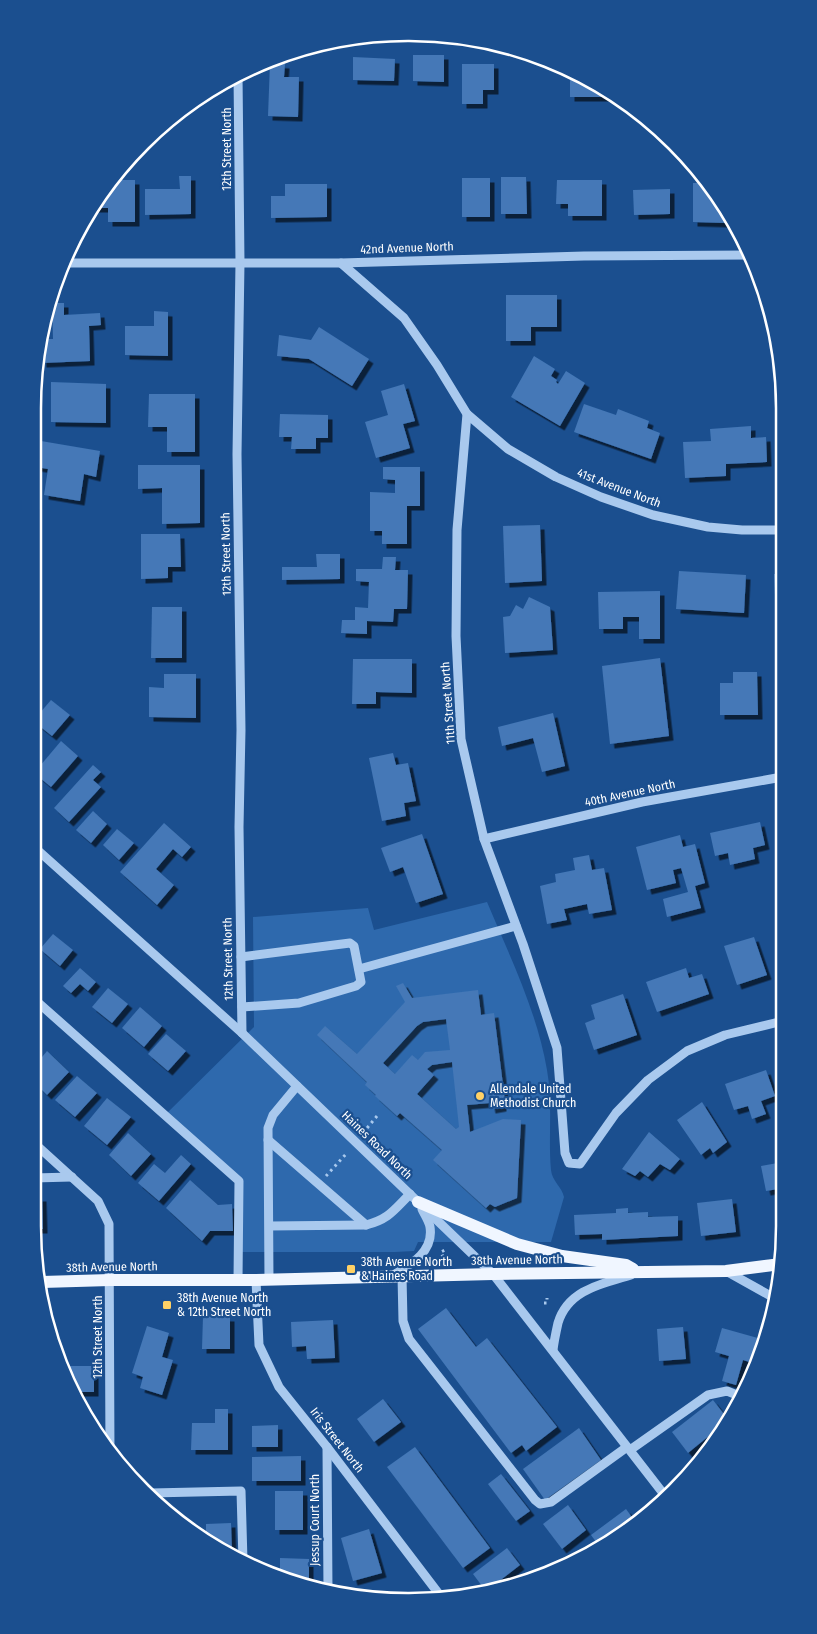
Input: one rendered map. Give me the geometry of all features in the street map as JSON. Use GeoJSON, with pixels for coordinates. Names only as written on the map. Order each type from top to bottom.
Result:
{"type":"FeatureCollection","features":[{"type":"Feature","properties":{"kind":"main road"},"geometry":{"type":"LineString","coordinates":[[414,1198],[517,1244],[562,1256],[626,1265],[640,1273]]}},
{"type":"Feature","properties":{"kind":"main road","name":"38th Avenue North"},"geometry":{"type":"LineString","coordinates":[[45,1282],[640,1273],[726,1271],[774,1265]]}},
{"type":"Feature","properties":{"kind":"street","name":"12th Street North"},"geometry":{"type":"LineString","coordinates":[[238,83],[240,262],[237,454],[241,730],[239,827],[242,1033]]}},
{"type":"Feature","properties":{"kind":"street","name":"42nd Avenue North"},"geometry":{"type":"LineString","coordinates":[[71,263],[340,262],[584,256],[742,255]]}},
{"type":"Feature","properties":{"kind":"street"},"geometry":{"type":"LineString","coordinates":[[340,262],[404,318],[437,364],[467,414]]}},
{"type":"Feature","properties":{"kind":"street","name":"41st Avenue North"},"geometry":{"type":"LineString","coordinates":[[467,414],[508,449],[556,477],[601,497],[653,515],[708,526],[742,530],[776,530]]}},
{"type":"Feature","properties":{"kind":"street","name":"11th Street North"},"geometry":{"type":"LineString","coordinates":[[467,414],[457,530],[456,636],[461,739],[484,839],[516,926],[557,1048],[565,1153],[569,1163],[580,1164],[616,1113],[648,1080],[687,1051],[725,1036],[776,1023]]}},
{"type":"Feature","properties":{"kind":"street","name":"40th Avenue North"},"geometry":{"type":"LineString","coordinates":[[484,839],[642,802],[776,778]]}},
{"type":"Feature","properties":{"kind":"street","name":"Haines Road North"},"geometry":{"type":"LineString","coordinates":[[41,853],[242,1033],[493,1274],[662,1491]]}},
{"type":"Feature","properties":{"kind":"street"},"geometry":{"type":"LineString","coordinates":[[359,969],[516,926]]}},
{"type":"Feature","properties":{"kind":"street"},"geometry":{"type":"LineString","coordinates":[[241,957],[350,943],[354,946],[361,982],[360,985],[289,1004],[242,1007]]}},
{"type":"Feature","properties":{"kind":"street"},"geometry":{"type":"LineString","coordinates":[[41,1005],[239,1181],[238,1280]]}},
{"type":"Feature","properties":{"kind":"street"},"geometry":{"type":"LineString","coordinates":[[269,1280],[268,1128],[273,1115],[297,1086]]}},
{"type":"Feature","properties":{"kind":"street"},"geometry":{"type":"LineString","coordinates":[[268,1140],[366,1225]]}},
{"type":"Feature","properties":{"kind":"street"},"geometry":{"type":"LineString","coordinates":[[41,1149],[98,1201],[110,1224],[110,1280]]}},
{"type":"Feature","properties":{"kind":"street"},"geometry":{"type":"LineString","coordinates":[[41,1178],[72,1177]]}},
{"type":"Feature","properties":{"kind":"street"},"geometry":{"type":"LineString","coordinates":[[270,1226],[366,1225],[381,1221],[414,1198],[430,1226],[430,1240],[424,1254],[397,1276],[403,1321],[409,1339],[540,1504],[551,1502],[708,1395],[727,1391],[735,1394]]}},
{"type":"Feature","properties":{"kind":"street"},"geometry":{"type":"LineString","coordinates":[[726,1271],[769,1295]]}},
{"type":"Feature","properties":{"kind":"street"},"geometry":{"type":"LineString","coordinates":[[553,1350],[559,1321],[570,1301],[590,1287],[640,1273]]}},
{"type":"Feature","properties":{"kind":"street","name":"12th Street North"},"geometry":{"type":"LineString","coordinates":[[110,1280],[110,1440]]}},
{"type":"Feature","properties":{"kind":"street","name":"Iris Street North"},"geometry":{"type":"LineString","coordinates":[[256,1280],[258,1345],[280,1387],[437,1592]]}},
{"type":"Feature","properties":{"kind":"street","name":"Jessup Court North"},"geometry":{"type":"LineString","coordinates":[[327,1447],[328,1584]]}},
{"type":"Feature","properties":{"kind":"street"},"geometry":{"type":"LineString","coordinates":[[157,1493],[241,1491],[243,1553]]}},
{"type":"Feature","properties":{"kind":"path"},"geometry":{"type":"LineString","coordinates":[[362,1134],[377,1116]]}},
{"type":"Feature","properties":{"kind":"path"},"geometry":{"type":"LineString","coordinates":[[318,1184],[346,1154]]}},
{"type":"Feature","properties":{"kind":"path"},"geometry":{"type":"LineString","coordinates":[[443,1257],[441,1252],[447,1249]]}},
{"type":"Feature","properties":{"kind":"path"},"geometry":{"type":"LineString","coordinates":[[544,1303],[547,1303],[547,1298]]}},
{"type":"Feature","properties":{"kind":"shaded area"},"geometry":{"type":"Polygon","coordinates":[[[487,902],[530,1005],[547,1070],[550,1095],[551,1170],[564,1197],[551,1242],[418,1242],[414,1251],[395,1252],[238,1252],[239,1181],[165,1115],[254,1027],[253,917],[368,908],[374,930],[487,902]]]}},
{"type":"Feature","properties":{"kind":"building"},"geometry":{"type":"Polygon","coordinates":[[[413,55],[444,55],[444,82],[413,81],[413,55]]]}},
{"type":"Feature","properties":{"kind":"building"},"geometry":{"type":"Polygon","coordinates":[[[353,57],[395,59],[394,81],[353,80],[353,57]]]}},
{"type":"Feature","properties":{"kind":"building"},"geometry":{"type":"Polygon","coordinates":[[[285,64],[284,77],[299,77],[298,117],[268,116],[270,68],[285,64]]]}},
{"type":"Feature","properties":{"kind":"building"},"geometry":{"type":"Polygon","coordinates":[[[462,64],[494,64],[494,90],[483,90],[483,104],[462,104],[462,64]]]}},
{"type":"Feature","properties":{"kind":"building"},"geometry":{"type":"Polygon","coordinates":[[[570,79],[603,97],[570,97],[570,79]]]}},
{"type":"Feature","properties":{"kind":"building"},"geometry":{"type":"Polygon","coordinates":[[[179,176],[191,176],[191,214],[145,215],[145,189],[180,189],[179,176]]]}},
{"type":"Feature","properties":{"kind":"building"},"geometry":{"type":"Polygon","coordinates":[[[501,177],[526,177],[527,214],[501,214],[501,177]]]}},
{"type":"Feature","properties":{"kind":"building"},"geometry":{"type":"Polygon","coordinates":[[[462,178],[490,178],[490,217],[462,217],[462,178]]]}},
{"type":"Feature","properties":{"kind":"building"},"geometry":{"type":"Polygon","coordinates":[[[121,180],[135,180],[135,222],[108,222],[108,208],[101,208],[121,180]]]}},
{"type":"Feature","properties":{"kind":"building"},"geometry":{"type":"Polygon","coordinates":[[[557,180],[602,180],[602,216],[568,216],[568,204],[556,204],[557,180]]]}},
{"type":"Feature","properties":{"kind":"building"},"geometry":{"type":"Polygon","coordinates":[[[693,183],[698,183],[726,223],[693,222],[693,183]]]}},
{"type":"Feature","properties":{"kind":"building"},"geometry":{"type":"Polygon","coordinates":[[[285,184],[327,184],[327,217],[271,218],[271,196],[285,196],[285,184]]]}},
{"type":"Feature","properties":{"kind":"building"},"geometry":{"type":"Polygon","coordinates":[[[670,189],[670,214],[634,215],[633,190],[670,189]]]}},
{"type":"Feature","properties":{"kind":"building"},"geometry":{"type":"Polygon","coordinates":[[[506,295],[557,295],[557,327],[531,327],[531,341],[506,341],[506,295]]]}},
{"type":"Feature","properties":{"kind":"building"},"geometry":{"type":"Polygon","coordinates":[[[57,303],[64,303],[64,315],[100,313],[101,325],[89,326],[90,361],[44,363],[48,339],[53,339],[52,319],[57,303]]]}},
{"type":"Feature","properties":{"kind":"building"},"geometry":{"type":"Polygon","coordinates":[[[154,311],[168,312],[168,356],[125,355],[125,326],[154,326],[154,311]]]}},
{"type":"Feature","properties":{"kind":"building"},"geometry":{"type":"Polygon","coordinates":[[[319,327],[369,359],[352,386],[309,359],[277,356],[279,335],[311,340],[319,327]]]}},
{"type":"Feature","properties":{"kind":"building"},"geometry":{"type":"Polygon","coordinates":[[[534,356],[555,369],[551,376],[557,380],[558,384],[566,371],[585,383],[560,426],[511,397],[534,356]]]}},
{"type":"Feature","properties":{"kind":"building"},"geometry":{"type":"Polygon","coordinates":[[[51,382],[106,384],[106,423],[51,422],[51,382]]]}},
{"type":"Feature","properties":{"kind":"building"},"geometry":{"type":"Polygon","coordinates":[[[404,384],[415,421],[403,424],[410,448],[376,458],[365,422],[388,415],[381,391],[404,384]]]}},
{"type":"Feature","properties":{"kind":"building"},"geometry":{"type":"Polygon","coordinates":[[[149,394],[195,394],[195,452],[167,452],[167,427],[148,427],[149,394]]]}},
{"type":"Feature","properties":{"kind":"building"},"geometry":{"type":"Polygon","coordinates":[[[584,404],[616,415],[618,409],[649,421],[647,428],[660,433],[651,459],[574,432],[584,404]]]}},
{"type":"Feature","properties":{"kind":"building"},"geometry":{"type":"Polygon","coordinates":[[[280,414],[328,415],[328,438],[316,438],[316,449],[291,449],[292,437],[279,437],[280,414]]]}},
{"type":"Feature","properties":{"kind":"building"},"geometry":{"type":"Polygon","coordinates":[[[751,426],[751,438],[766,437],[767,462],[726,464],[726,476],[685,478],[683,442],[711,441],[710,429],[751,426]]]}},
{"type":"Feature","properties":{"kind":"building"},"geometry":{"type":"Polygon","coordinates":[[[41,441],[100,451],[96,477],[84,474],[80,501],[44,495],[48,469],[41,468],[41,441]]]}},
{"type":"Feature","properties":{"kind":"building"},"geometry":{"type":"Polygon","coordinates":[[[138,465],[200,465],[200,523],[162,524],[162,488],[138,489],[138,465]]]}},
{"type":"Feature","properties":{"kind":"building"},"geometry":{"type":"Polygon","coordinates":[[[383,467],[420,467],[420,506],[407,506],[407,544],[382,544],[382,531],[370,531],[370,492],[395,493],[395,480],[383,479],[383,467]]]}},
{"type":"Feature","properties":{"kind":"building"},"geometry":{"type":"Polygon","coordinates":[[[540,525],[542,581],[505,583],[503,526],[540,525]]]}},
{"type":"Feature","properties":{"kind":"building"},"geometry":{"type":"Polygon","coordinates":[[[141,534],[180,534],[181,567],[168,567],[168,578],[141,579],[141,534]]]}},
{"type":"Feature","properties":{"kind":"building"},"geometry":{"type":"Polygon","coordinates":[[[316,554],[340,554],[340,579],[282,580],[282,567],[317,567],[316,554]]]}},
{"type":"Feature","properties":{"kind":"building"},"geometry":{"type":"Polygon","coordinates":[[[383,557],[396,557],[395,570],[408,570],[407,609],[394,609],[393,622],[367,621],[367,634],[341,633],[342,620],[355,620],[355,607],[368,608],[369,582],[356,581],[356,569],[382,569],[383,557]]]}},
{"type":"Feature","properties":{"kind":"building"},"geometry":{"type":"Polygon","coordinates":[[[679,571],[746,575],[744,613],[676,609],[679,571]]]}},
{"type":"Feature","properties":{"kind":"building"},"geometry":{"type":"Polygon","coordinates":[[[774,574],[776,574],[776,616],[774,574]]]}},
{"type":"Feature","properties":{"kind":"building"},"geometry":{"type":"Polygon","coordinates":[[[660,591],[660,639],[639,639],[639,617],[623,617],[623,629],[599,629],[598,592],[660,591]]]}},
{"type":"Feature","properties":{"kind":"building"},"geometry":{"type":"Polygon","coordinates":[[[529,597],[550,607],[553,650],[505,653],[503,617],[510,616],[516,605],[523,609],[529,597]]]}},
{"type":"Feature","properties":{"kind":"building"},"geometry":{"type":"Polygon","coordinates":[[[152,607],[182,607],[182,658],[151,658],[152,607]]]}},
{"type":"Feature","properties":{"kind":"building"},"geometry":{"type":"Polygon","coordinates":[[[660,658],[669,736],[610,744],[602,666],[660,658]]]}},
{"type":"Feature","properties":{"kind":"building"},"geometry":{"type":"Polygon","coordinates":[[[353,659],[412,659],[412,693],[376,692],[376,704],[352,704],[353,659]]]}},
{"type":"Feature","properties":{"kind":"building"},"geometry":{"type":"Polygon","coordinates":[[[733,672],[757,672],[758,715],[720,715],[720,683],[733,683],[733,672]]]}},
{"type":"Feature","properties":{"kind":"building"},"geometry":{"type":"Polygon","coordinates":[[[164,674],[196,674],[196,718],[149,717],[149,687],[164,688],[164,674]]]}},
{"type":"Feature","properties":{"kind":"building"},"geometry":{"type":"Polygon","coordinates":[[[51,700],[70,715],[52,736],[41,727],[41,712],[51,700]]]}},
{"type":"Feature","properties":{"kind":"building"},"geometry":{"type":"Polygon","coordinates":[[[553,713],[565,766],[542,772],[533,738],[502,746],[498,727],[553,713]]]}},
{"type":"Feature","properties":{"kind":"building"},"geometry":{"type":"Polygon","coordinates":[[[61,741],[78,756],[51,787],[41,779],[41,765],[61,741]]]}},
{"type":"Feature","properties":{"kind":"building"},"geometry":{"type":"Polygon","coordinates":[[[393,753],[396,765],[408,763],[416,801],[404,803],[406,816],[382,821],[369,758],[393,753]]]}},
{"type":"Feature","properties":{"kind":"building"},"geometry":{"type":"Polygon","coordinates":[[[93,765],[101,772],[93,780],[101,787],[69,822],[54,808],[93,765]]]}},
{"type":"Feature","properties":{"kind":"building"},"geometry":{"type":"Polygon","coordinates":[[[93,811],[107,824],[91,843],[76,830],[93,811]]]}},
{"type":"Feature","properties":{"kind":"building"},"geometry":{"type":"Polygon","coordinates":[[[760,822],[765,845],[753,848],[755,859],[730,865],[728,853],[715,856],[710,833],[760,822]]]}},
{"type":"Feature","properties":{"kind":"building"},"geometry":{"type":"Polygon","coordinates":[[[164,823],[191,847],[182,857],[173,849],[156,869],[174,885],[157,905],[120,872],[164,823]]]}},
{"type":"Feature","properties":{"kind":"building"},"geometry":{"type":"Polygon","coordinates":[[[117,829],[134,843],[119,860],[103,845],[117,829]]]}},
{"type":"Feature","properties":{"kind":"building"},"geometry":{"type":"Polygon","coordinates":[[[422,834],[443,894],[416,903],[403,867],[390,872],[381,848],[422,834]]]}},
{"type":"Feature","properties":{"kind":"building"},"geometry":{"type":"Polygon","coordinates":[[[680,835],[683,847],[695,844],[705,883],[695,886],[701,908],[667,917],[663,899],[688,892],[681,868],[673,870],[676,883],[647,890],[636,847],[680,835]]]}},
{"type":"Feature","properties":{"kind":"building"},"geometry":{"type":"Polygon","coordinates":[[[589,855],[592,870],[604,868],[612,910],[589,914],[587,904],[564,909],[567,920],[547,924],[540,886],[556,882],[555,874],[575,870],[573,858],[589,855]]]}},
{"type":"Feature","properties":{"kind":"building"},"geometry":{"type":"Polygon","coordinates":[[[53,934],[73,950],[60,966],[41,948],[53,934]]]}},
{"type":"Feature","properties":{"kind":"building"},"geometry":{"type":"Polygon","coordinates":[[[754,937],[767,975],[737,985],[724,946],[754,937]]]}},
{"type":"Feature","properties":{"kind":"building"},"geometry":{"type":"Polygon","coordinates":[[[80,968],[96,982],[88,991],[80,984],[71,993],[63,986],[80,968]]]}},
{"type":"Feature","properties":{"kind":"building"},"geometry":{"type":"Polygon","coordinates":[[[686,968],[689,978],[702,974],[709,994],[657,1012],[646,982],[686,968]]]}},
{"type":"Feature","properties":{"kind":"building","name":"Allendale United Methodist Church"},"geometry":{"type":"Polygon","coordinates":[[[403,983],[412,998],[478,990],[481,1015],[494,1013],[505,1101],[502,1102],[502,1107],[491,1109],[490,1103],[467,1105],[470,1132],[503,1119],[521,1120],[517,1198],[495,1207],[490,1204],[486,1208],[433,1160],[442,1150],[400,1113],[397,1116],[375,1096],[365,1085],[367,1082],[317,1035],[325,1026],[357,1054],[405,1002],[396,986],[403,983]],[[446,1019],[423,1022],[417,1026],[383,1063],[395,1074],[412,1055],[418,1060],[425,1052],[450,1050],[446,1019]],[[452,1062],[432,1065],[427,1069],[434,1075],[417,1094],[456,1129],[459,1127],[452,1062]]]}},
{"type":"Feature","properties":{"kind":"building"},"geometry":{"type":"Polygon","coordinates":[[[108,988],[128,1004],[112,1023],[92,1007],[108,988]]]}},
{"type":"Feature","properties":{"kind":"building"},"geometry":{"type":"Polygon","coordinates":[[[623,994],[637,1035],[594,1050],[585,1023],[595,1019],[591,1005],[623,994]]]}},
{"type":"Feature","properties":{"kind":"building"},"geometry":{"type":"Polygon","coordinates":[[[140,1007],[162,1026],[144,1047],[122,1028],[140,1007]]]}},
{"type":"Feature","properties":{"kind":"building"},"geometry":{"type":"Polygon","coordinates":[[[166,1034],[186,1051],[168,1071],[148,1054],[166,1034]]]}},
{"type":"Feature","properties":{"kind":"building"},"geometry":{"type":"Polygon","coordinates":[[[47,1051],[69,1072],[47,1095],[41,1089],[41,1058],[47,1051]]]}},
{"type":"Feature","properties":{"kind":"building"},"geometry":{"type":"Polygon","coordinates":[[[766,1070],[775,1096],[761,1101],[766,1114],[752,1119],[748,1106],[734,1110],[725,1084],[766,1070]]]}},
{"type":"Feature","properties":{"kind":"building"},"geometry":{"type":"Polygon","coordinates":[[[77,1076],[97,1093],[75,1117],[55,1100],[77,1076]]]}},
{"type":"Feature","properties":{"kind":"building"},"geometry":{"type":"Polygon","coordinates":[[[107,1098],[131,1117],[107,1145],[84,1126],[107,1098]]]}},
{"type":"Feature","properties":{"kind":"building"},"geometry":{"type":"Polygon","coordinates":[[[702,1102],[727,1142],[713,1153],[710,1148],[701,1155],[677,1120],[702,1102]]]}},
{"type":"Feature","properties":{"kind":"building"},"geometry":{"type":"Polygon","coordinates":[[[649,1132],[680,1159],[670,1170],[660,1164],[648,1177],[640,1171],[635,1176],[622,1169],[649,1132]]]}},
{"type":"Feature","properties":{"kind":"building"},"geometry":{"type":"Polygon","coordinates":[[[128,1133],[151,1154],[131,1176],[109,1155],[128,1133]]]}},
{"type":"Feature","properties":{"kind":"building"},"geometry":{"type":"Polygon","coordinates":[[[181,1155],[191,1164],[159,1201],[138,1183],[154,1164],[165,1173],[181,1155]]]}},
{"type":"Feature","properties":{"kind":"building"},"geometry":{"type":"Polygon","coordinates":[[[776,1163],[776,1189],[766,1191],[761,1166],[776,1163]]]}},
{"type":"Feature","properties":{"kind":"building"},"geometry":{"type":"Polygon","coordinates":[[[190,1180],[218,1205],[232,1204],[233,1231],[210,1231],[202,1241],[166,1208],[190,1180]]]}},
{"type":"Feature","properties":{"kind":"building"},"geometry":{"type":"Polygon","coordinates":[[[41,1197],[42,1197],[43,1229],[41,1229],[41,1197]]]}},
{"type":"Feature","properties":{"kind":"building"},"geometry":{"type":"Polygon","coordinates":[[[732,1199],[736,1232],[701,1236],[697,1203],[732,1199]]]}},
{"type":"Feature","properties":{"kind":"building"},"geometry":{"type":"Polygon","coordinates":[[[628,1208],[628,1213],[648,1212],[648,1217],[678,1216],[678,1236],[602,1240],[602,1234],[575,1235],[574,1215],[616,1213],[616,1209],[628,1208]]]}},
{"type":"Feature","properties":{"kind":"building"},"geometry":{"type":"Polygon","coordinates":[[[446,1308],[476,1347],[487,1338],[557,1427],[526,1451],[522,1445],[511,1453],[418,1329],[446,1308]]]}},
{"type":"Feature","properties":{"kind":"building"},"geometry":{"type":"Polygon","coordinates":[[[203,1316],[230,1317],[230,1349],[202,1349],[203,1316]]]}},
{"type":"Feature","properties":{"kind":"building"},"geometry":{"type":"Polygon","coordinates":[[[333,1320],[335,1358],[307,1359],[306,1346],[292,1347],[291,1322],[333,1320]]]}},
{"type":"Feature","properties":{"kind":"building"},"geometry":{"type":"Polygon","coordinates":[[[147,1326],[169,1333],[162,1357],[173,1360],[162,1395],[140,1388],[143,1377],[132,1373],[147,1326]]]}},
{"type":"Feature","properties":{"kind":"building"},"geometry":{"type":"Polygon","coordinates":[[[683,1327],[686,1359],[659,1361],[657,1329],[683,1327]]]}},
{"type":"Feature","properties":{"kind":"building"},"geometry":{"type":"Polygon","coordinates":[[[722,1328],[758,1338],[749,1362],[743,1360],[736,1385],[722,1381],[729,1356],[715,1352],[722,1328]]]}},
{"type":"Feature","properties":{"kind":"building"},"geometry":{"type":"Polygon","coordinates":[[[69,1366],[94,1366],[94,1392],[81,1392],[69,1366]]]}},
{"type":"Feature","properties":{"kind":"building"},"geometry":{"type":"Polygon","coordinates":[[[383,1399],[401,1422],[374,1442],[357,1419],[383,1399]]]}},
{"type":"Feature","properties":{"kind":"building"},"geometry":{"type":"Polygon","coordinates":[[[713,1400],[724,1414],[711,1434],[688,1453],[672,1432],[713,1400]]]}},
{"type":"Feature","properties":{"kind":"building"},"geometry":{"type":"Polygon","coordinates":[[[215,1409],[228,1409],[228,1450],[191,1450],[192,1423],[215,1423],[215,1409]]]}},
{"type":"Feature","properties":{"kind":"building"},"geometry":{"type":"Polygon","coordinates":[[[278,1425],[278,1447],[252,1447],[252,1426],[278,1425]]]}},
{"type":"Feature","properties":{"kind":"building"},"geometry":{"type":"Polygon","coordinates":[[[579,1428],[601,1460],[545,1500],[523,1469],[579,1428]]]}},
{"type":"Feature","properties":{"kind":"building"},"geometry":{"type":"Polygon","coordinates":[[[415,1447],[490,1548],[463,1568],[387,1467],[415,1447]]]}},
{"type":"Feature","properties":{"kind":"building"},"geometry":{"type":"Polygon","coordinates":[[[301,1456],[301,1481],[252,1481],[252,1457],[301,1456]]]}},
{"type":"Feature","properties":{"kind":"building"},"geometry":{"type":"Polygon","coordinates":[[[501,1474],[530,1511],[516,1521],[488,1484],[501,1474]]]}},
{"type":"Feature","properties":{"kind":"building"},"geometry":{"type":"Polygon","coordinates":[[[275,1491],[303,1491],[303,1530],[275,1530],[275,1491]]]}},
{"type":"Feature","properties":{"kind":"building"},"geometry":{"type":"Polygon","coordinates":[[[568,1505],[586,1530],[562,1549],[543,1524],[568,1505]]]}},
{"type":"Feature","properties":{"kind":"building"},"geometry":{"type":"Polygon","coordinates":[[[626,1509],[632,1517],[596,1542],[591,1535],[626,1509]]]}},
{"type":"Feature","properties":{"kind":"building"},"geometry":{"type":"Polygon","coordinates":[[[231,1523],[232,1548],[206,1532],[206,1524],[231,1523]]]}},
{"type":"Feature","properties":{"kind":"building"},"geometry":{"type":"Polygon","coordinates":[[[369,1529],[382,1573],[353,1581],[341,1538],[369,1529]]]}},
{"type":"Feature","properties":{"kind":"building"},"geometry":{"type":"Polygon","coordinates":[[[507,1548],[520,1565],[499,1581],[482,1586],[473,1574],[507,1548]]]}},
{"type":"Feature","properties":{"kind":"building"},"geometry":{"type":"Polygon","coordinates":[[[280,1558],[309,1559],[309,1579],[280,1569],[280,1558]]]}},
{"type":"Feature","properties":{"kind":"place","name":"Allendale United Methodist Church"},"geometry":{"type":"Point","coordinates":[480,1096]}},
{"type":"Feature","properties":{"kind":"place","name":"38th Avenue North & Haines Road"},"geometry":{"type":"Point","coordinates":[351,1269]}},
{"type":"Feature","properties":{"kind":"place","name":"38th Avenue North & 12th Street North"},"geometry":{"type":"Point","coordinates":[167,1305]}}]}
